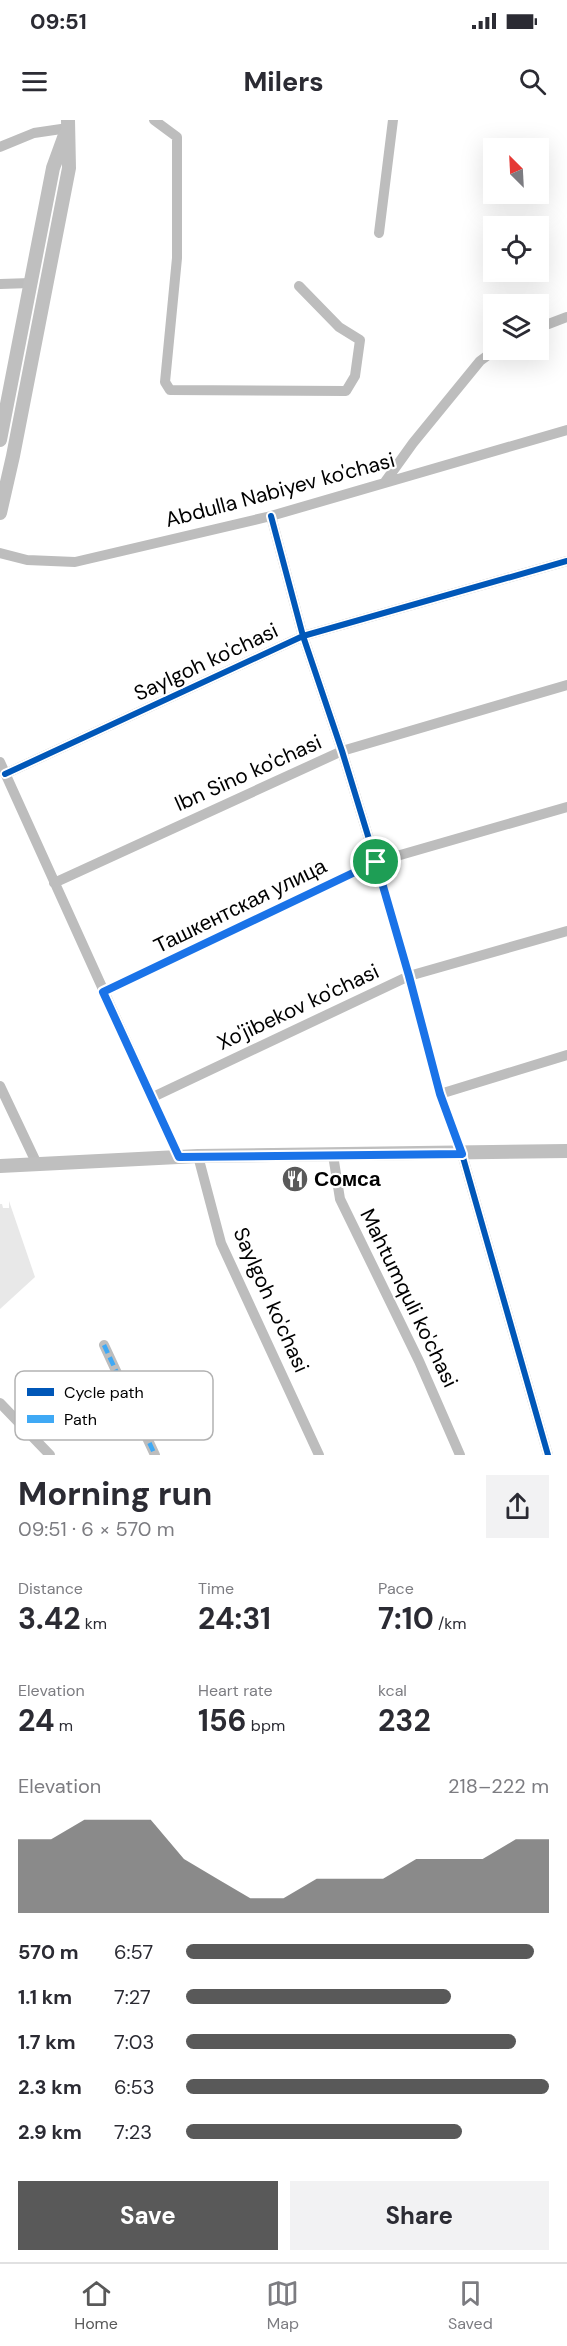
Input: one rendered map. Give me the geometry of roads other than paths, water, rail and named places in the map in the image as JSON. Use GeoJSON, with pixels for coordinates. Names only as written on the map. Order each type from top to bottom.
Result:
{"type":"FeatureCollection","features":[{"type":"Feature","properties":{"kind":"main road"},"geometry":{"type":"LineString","coordinates":[[0,440],[53,168],[68,122]]}},
{"type":"Feature","properties":{"kind":"main road"},"geometry":{"type":"LineString","coordinates":[[0,513],[14,456],[69,168],[68,122]]}},
{"type":"Feature","properties":{"kind":"main road"},"geometry":{"type":"LineString","coordinates":[[0,1166],[36,1162],[198,1156],[567,1151]]}},
{"type":"Feature","properties":{"kind":"street"},"geometry":{"type":"LineString","coordinates":[[154,120],[177,137],[178,141],[177,258],[165,382],[170,390],[346,392],[355,376],[360,340],[339,327],[299,286]]}},
{"type":"Feature","properties":{"kind":"street"},"geometry":{"type":"LineString","coordinates":[[379,233],[393,120]]}},
{"type":"Feature","properties":{"kind":"street"},"geometry":{"type":"LineString","coordinates":[[0,147],[68,122]]}},
{"type":"Feature","properties":{"kind":"street"},"geometry":{"type":"LineString","coordinates":[[0,284],[31,283]]}},
{"type":"Feature","properties":{"kind":"street"},"geometry":{"type":"LineString","coordinates":[[549,324],[567,317]]}},
{"type":"Feature","properties":{"kind":"street"},"geometry":{"type":"LineString","coordinates":[[385,482],[413,443],[483,359]]}},
{"type":"Feature","properties":{"kind":"street","name":"Abdulla Nabiyev ko'chasi"},"geometry":{"type":"LineString","coordinates":[[0,553],[27,560],[75,562],[271,516],[567,430]]}},
{"type":"Feature","properties":{"kind":"street"},"geometry":{"type":"LineString","coordinates":[[271,516],[303,636],[376,862],[440,1094],[462,1154],[548,1455]]}},
{"type":"Feature","properties":{"kind":"street","name":"Saylgoh ko'chasi"},"geometry":{"type":"LineString","coordinates":[[5,774],[303,636],[567,561]]}},
{"type":"Feature","properties":{"kind":"street","name":"Ibn Sino ko'chasi"},"geometry":{"type":"LineString","coordinates":[[54,882],[342,752],[567,686]]}},
{"type":"Feature","properties":{"kind":"street"},"geometry":{"type":"LineString","coordinates":[[0,762],[179,1157]]}},
{"type":"Feature","properties":{"kind":"street","name":"Ташкентская улица"},"geometry":{"type":"LineString","coordinates":[[103,992],[376,862],[567,807]]}},
{"type":"Feature","properties":{"kind":"street","name":"Xo'jibekov ko'chasi"},"geometry":{"type":"LineString","coordinates":[[153,1098],[409,976],[567,931]]}},
{"type":"Feature","properties":{"kind":"street"},"geometry":{"type":"LineString","coordinates":[[440,1094],[567,1055]]}},
{"type":"Feature","properties":{"kind":"street"},"geometry":{"type":"LineString","coordinates":[[0,1086],[36,1162]]}},
{"type":"Feature","properties":{"kind":"street","name":"Mahtumquli ko'chasi"},"geometry":{"type":"LineString","coordinates":[[333,1155],[340,1199],[419,1361],[460,1455]]}},
{"type":"Feature","properties":{"kind":"street","name":"Saylgoh ko'chasi"},"geometry":{"type":"LineString","coordinates":[[198,1156],[221,1243],[320,1455]]}},
{"type":"Feature","properties":{"kind":"street"},"geometry":{"type":"LineString","coordinates":[[104,1345],[116,1371]]}},
{"type":"Feature","properties":{"kind":"street"},"geometry":{"type":"LineString","coordinates":[[0,1403],[15,1419]]}},
{"type":"Feature","properties":{"kind":"street"},"geometry":{"type":"LineString","coordinates":[[36,1440],[50,1455]]}},
{"type":"Feature","properties":{"kind":"street"},"geometry":{"type":"LineString","coordinates":[[148,1440],[155,1455]]}},
{"type":"Feature","properties":{"kind":"place","name":"Сомса"},"geometry":{"type":"Point","coordinates":[295,1179]}}]}
